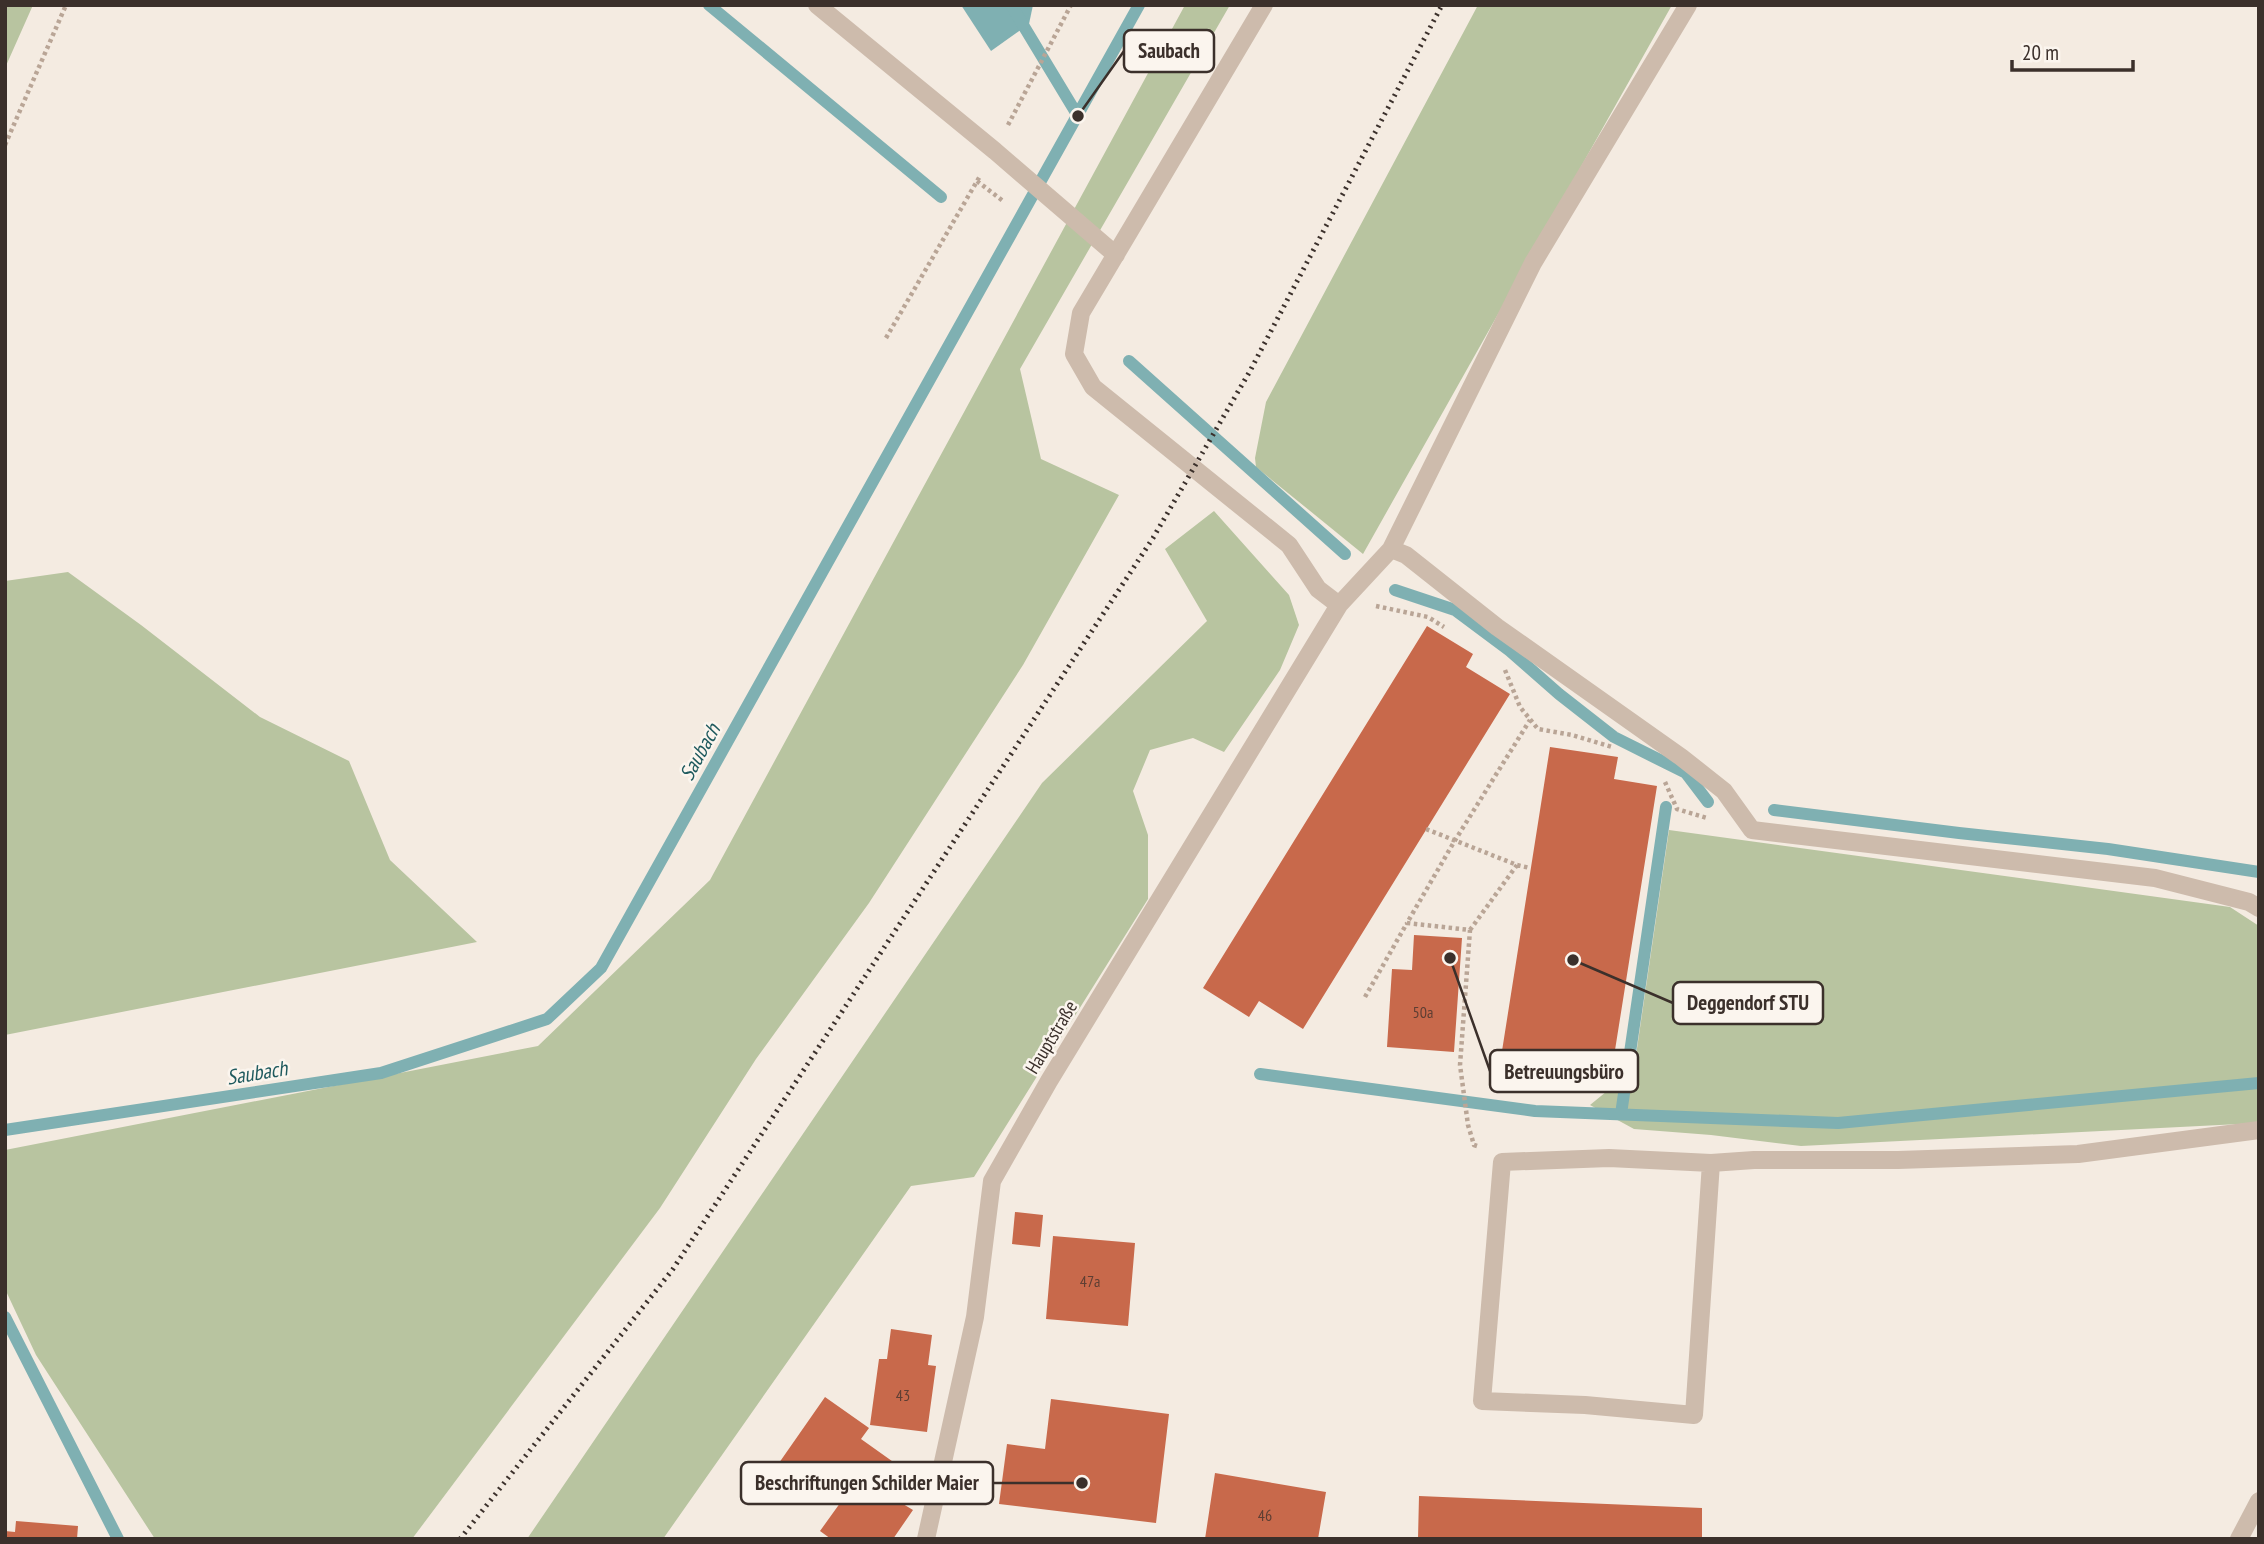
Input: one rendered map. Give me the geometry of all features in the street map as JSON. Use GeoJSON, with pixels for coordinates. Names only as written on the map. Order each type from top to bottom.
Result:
{"type":"FeatureCollection","features":[{"type":"Feature","properties":{"kind":"street"},"geometry":{"type":"LineString","coordinates":[[817,5],[995,151],[1116,255]]}},
{"type":"Feature","properties":{"kind":"street"},"geometry":{"type":"LineString","coordinates":[[1264,5],[1081,313],[1074,354],[1093,387],[1289,545],[1318,589],[1339,605]]}},
{"type":"Feature","properties":{"kind":"street","name":"Hauptstraße"},"geometry":{"type":"LineString","coordinates":[[926,1539],[975,1317],[992,1181],[1049,1081],[1339,605],[1391,549],[1533,262],[1688,5]]}},
{"type":"Feature","properties":{"kind":"street"},"geometry":{"type":"LineString","coordinates":[[1391,549],[1406,555],[1497,627],[1692,766],[1724,791],[1752,830],[2155,878],[2249,902],[2259,908]]}},
{"type":"Feature","properties":{"kind":"street"},"geometry":{"type":"LineString","coordinates":[[1711,1163],[1694,1415],[1585,1405],[1482,1401],[1502,1162],[1609,1158],[1711,1163],[2078,1154],[2259,1130]]}},
{"type":"Feature","properties":{"kind":"street"},"geometry":{"type":"LineString","coordinates":[[2239,1539],[2259,1501]]}},
{"type":"Feature","properties":{"kind":"path"},"geometry":{"type":"LineString","coordinates":[[5,145],[66,5]]}},
{"type":"Feature","properties":{"kind":"path"},"geometry":{"type":"LineString","coordinates":[[977,181],[1003,201]]}},
{"type":"Feature","properties":{"kind":"path"},"geometry":{"type":"LineString","coordinates":[[1339,605],[1374,606],[1428,617],[1447,628]]}},
{"type":"Feature","properties":{"kind":"path"},"geometry":{"type":"LineString","coordinates":[[1503,665],[1520,707],[1538,729],[1572,735],[1616,748]]}},
{"type":"Feature","properties":{"kind":"path"},"geometry":{"type":"LineString","coordinates":[[1365,997],[1454,842],[1530,720]]}},
{"type":"Feature","properties":{"kind":"path"},"geometry":{"type":"LineString","coordinates":[[1662,777],[1677,809],[1752,830]]}},
{"type":"Feature","properties":{"kind":"path"},"geometry":{"type":"LineString","coordinates":[[1426,829],[1454,842],[1530,868]]}},
{"type":"Feature","properties":{"kind":"path"},"geometry":{"type":"LineString","coordinates":[[1468,1125],[1460,1065],[1470,930],[1517,865]]}},
{"type":"Feature","properties":{"kind":"path"},"geometry":{"type":"LineString","coordinates":[[1407,923],[1470,930]]}},
{"type":"Feature","properties":{"kind":"green space"},"geometry":{"type":"Polygon","coordinates":[[[7,5],[33,5],[5,68],[5,9],[7,5]]]}},
{"type":"Feature","properties":{"kind":"green space"},"geometry":{"type":"Polygon","coordinates":[[[1185,5],[1230,5],[1020,369],[1041,459],[1119,495],[1023,665],[869,903],[756,1059],[660,1208],[412,1539],[155,1539],[36,1355],[5,1289],[5,1150],[538,1046],[710,880],[1185,5]]]}},
{"type":"Feature","properties":{"kind":"green space"},"geometry":{"type":"Polygon","coordinates":[[[1478,5],[1672,5],[1363,554],[1256,467],[1255,458],[1266,402],[1478,5]]]}},
{"type":"Feature","properties":{"kind":"green space"},"geometry":{"type":"Polygon","coordinates":[[[1214,511],[1289,595],[1299,625],[1280,670],[1224,752],[1193,738],[1150,750],[1133,791],[1148,835],[1148,899],[974,1177],[911,1186],[663,1539],[527,1539],[1042,783],[1207,621],[1165,549],[1214,511]]]}},
{"type":"Feature","properties":{"kind":"green space"},"geometry":{"type":"Polygon","coordinates":[[[68,572],[260,717],[349,761],[390,860],[477,942],[5,1035],[5,581],[68,572]]]}},
{"type":"Feature","properties":{"kind":"green space"},"geometry":{"type":"Polygon","coordinates":[[[1669,830],[2230,907],[2259,926],[2259,1123],[1801,1146],[1634,1129],[1590,1105],[1634,1069],[1669,830]]]}},
{"type":"Feature","properties":{"kind":"water"},"geometry":{"type":"Polygon","coordinates":[[[961,5],[1033,5],[1029,24],[991,51],[961,5]]]}},
{"type":"Feature","properties":{"kind":"building"},"geometry":{"type":"Polygon","coordinates":[[[1427,626],[1473,654],[1466,667],[1510,694],[1303,1029],[1259,1001],[1249,1017],[1203,988],[1427,626]]]}},
{"type":"Feature","properties":{"kind":"building"},"geometry":{"type":"Polygon","coordinates":[[[1550,747],[1618,757],[1614,779],[1657,786],[1612,1069],[1502,1051],[1550,747]]]}},
{"type":"Feature","properties":{"kind":"building"},"geometry":{"type":"Polygon","coordinates":[[[1414,935],[1462,938],[1454,1052],[1387,1047],[1392,969],[1412,970],[1414,935]]]}},
{"type":"Feature","properties":{"kind":"building"},"geometry":{"type":"Polygon","coordinates":[[[1015,1212],[1043,1215],[1040,1247],[1012,1244],[1015,1212]]]}},
{"type":"Feature","properties":{"kind":"building"},"geometry":{"type":"Polygon","coordinates":[[[1053,1236],[1135,1243],[1128,1326],[1046,1319],[1053,1236]]]}},
{"type":"Feature","properties":{"kind":"building"},"geometry":{"type":"Polygon","coordinates":[[[891,1329],[932,1335],[928,1365],[936,1366],[927,1432],[870,1425],[879,1359],[887,1359],[891,1329]]]}},
{"type":"Feature","properties":{"kind":"building"},"geometry":{"type":"Polygon","coordinates":[[[825,1397],[869,1428],[861,1439],[920,1481],[903,1504],[913,1510],[893,1539],[831,1539],[820,1531],[848,1492],[832,1480],[816,1504],[772,1473],[825,1397]]]}},
{"type":"Feature","properties":{"kind":"building"},"geometry":{"type":"Polygon","coordinates":[[[1051,1399],[1169,1414],[1156,1523],[999,1504],[1007,1444],[1045,1449],[1051,1399]]]}},
{"type":"Feature","properties":{"kind":"building"},"geometry":{"type":"Polygon","coordinates":[[[1215,1473],[1326,1492],[1318,1539],[1205,1539],[1215,1473]]]}},
{"type":"Feature","properties":{"kind":"building"},"geometry":{"type":"Polygon","coordinates":[[[1419,1496],[1702,1508],[1702,1539],[1418,1539],[1419,1496]]]}},
{"type":"Feature","properties":{"kind":"building"},"geometry":{"type":"Polygon","coordinates":[[[16,1521],[78,1526],[77,1539],[5,1539],[5,1531],[15,1532],[16,1521]]]}},
{"type":"Feature","properties":{"kind":"waterway"},"geometry":{"type":"LineString","coordinates":[[709,5],[941,197]]}},
{"type":"Feature","properties":{"kind":"waterway"},"geometry":{"type":"LineString","coordinates":[[1011,5],[1078,116]]}},
{"type":"Feature","properties":{"kind":"waterway","name":"Saubach"},"geometry":{"type":"LineString","coordinates":[[5,1130],[381,1073],[547,1019],[601,968],[1139,5]]}},
{"type":"Feature","properties":{"kind":"waterway"},"geometry":{"type":"LineString","coordinates":[[1129,361],[1345,554]]}},
{"type":"Feature","properties":{"kind":"waterway"},"geometry":{"type":"LineString","coordinates":[[1395,590],[1455,610],[1510,651],[1614,737],[1686,773],[1708,802]]}},
{"type":"Feature","properties":{"kind":"waterway"},"geometry":{"type":"LineString","coordinates":[[1621,1114],[1666,807]]}},
{"type":"Feature","properties":{"kind":"waterway"},"geometry":{"type":"LineString","coordinates":[[1774,810],[2108,849],[2259,872]]}},
{"type":"Feature","properties":{"kind":"waterway"},"geometry":{"type":"LineString","coordinates":[[1260,1074],[1535,1111],[1838,1123],[2259,1083]]}},
{"type":"Feature","properties":{"kind":"waterway","name":"Saubach"},"geometry":{"type":"LineString","coordinates":[[5,1317],[118,1539]]}},
{"type":"Feature","properties":{"kind":"railway"},"geometry":{"type":"LineString","coordinates":[[460,1539],[673,1269],[1153,538],[1250,371],[1442,5]]}},
{"type":"Feature","properties":{"kind":"place","name":"Saubach"},"geometry":{"type":"Point","coordinates":[1078,116]}},
{"type":"Feature","properties":{"kind":"place","name":"Betreuungsbüro"},"geometry":{"type":"Point","coordinates":[1450,958]}},
{"type":"Feature","properties":{"kind":"place","name":"Deggendorf STU"},"geometry":{"type":"Point","coordinates":[1573,960]}},
{"type":"Feature","properties":{"kind":"place","name":"Beschriftungen Schilder Maier"},"geometry":{"type":"Point","coordinates":[1082,1483]}}]}
